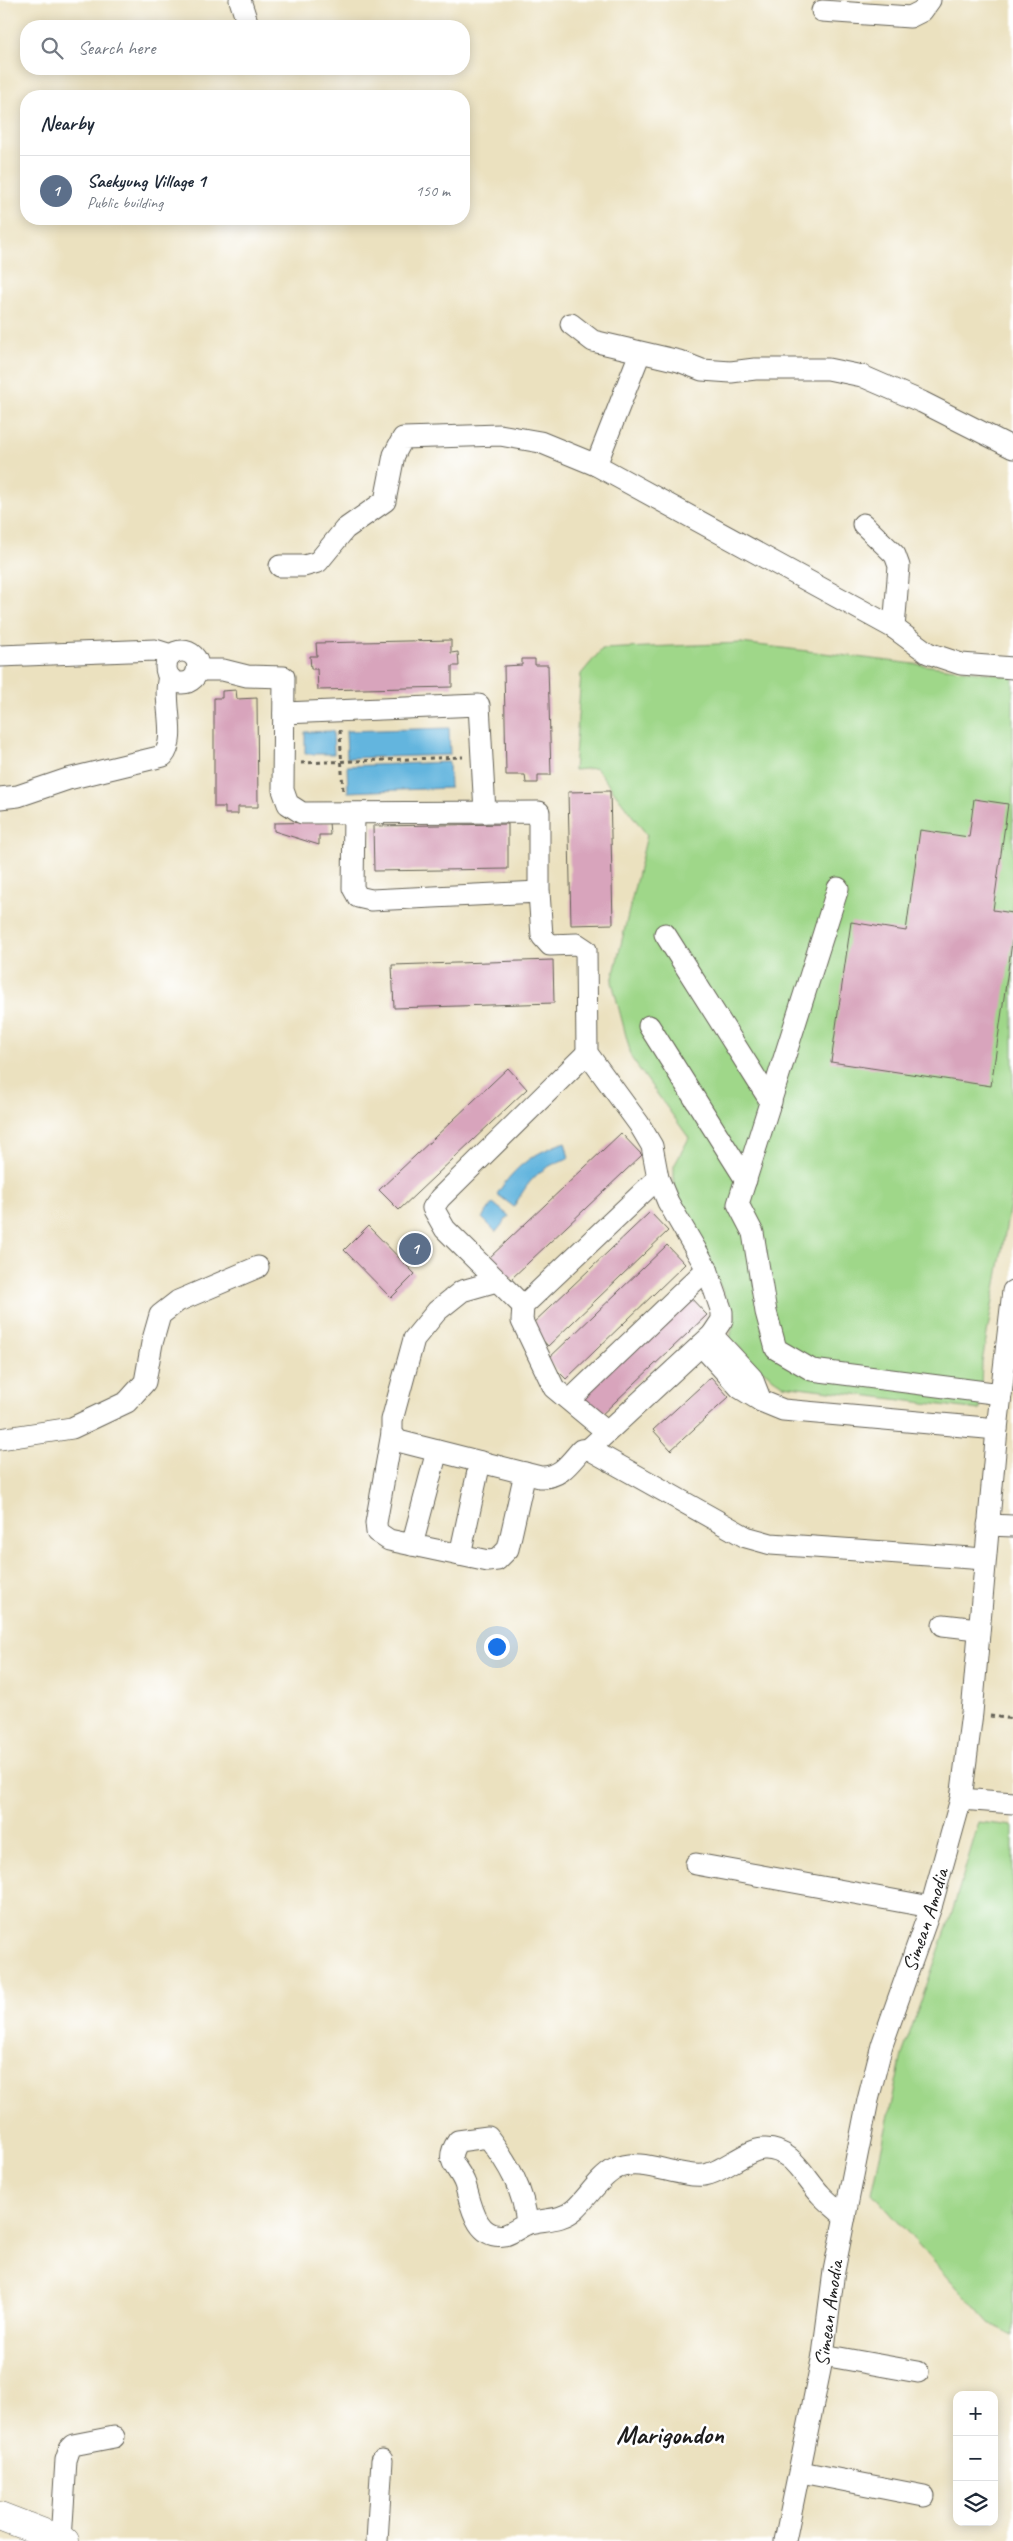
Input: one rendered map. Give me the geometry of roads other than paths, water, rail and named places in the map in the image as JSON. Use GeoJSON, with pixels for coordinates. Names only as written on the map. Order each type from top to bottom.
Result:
{"type":"FeatureCollection","features":[{"type":"Feature","properties":{"kind":"main road"},"geometry":{"type":"LineString","coordinates":[[0,2516],[56,2539]]}},
{"type":"Feature","properties":{"kind":"street"},"geometry":{"type":"LineString","coordinates":[[240,0],[246,20]]}},
{"type":"Feature","properties":{"kind":"street"},"geometry":{"type":"LineString","coordinates":[[822,11],[910,17],[922,12],[930,0]]}},
{"type":"Feature","properties":{"kind":"street"},"geometry":{"type":"LineString","coordinates":[[571,324],[593,341],[679,361],[702,370],[730,372],[755,369],[828,369],[862,376],[922,402],[1013,448]]}},
{"type":"Feature","properties":{"kind":"street"},"geometry":{"type":"LineString","coordinates":[[596,465],[640,353]]}},
{"type":"Feature","properties":{"kind":"street"},"geometry":{"type":"LineString","coordinates":[[280,566],[304,566],[318,562],[346,529],[385,501],[394,455],[403,438],[500,435],[540,442],[596,465],[894,628],[928,653],[961,664],[1013,668]]}},
{"type":"Feature","properties":{"kind":"street"},"geometry":{"type":"LineString","coordinates":[[863,524],[895,554],[899,566],[894,628]]}},
{"type":"Feature","properties":{"kind":"street"},"geometry":{"type":"LineString","coordinates":[[0,656],[155,650],[171,655]]}},
{"type":"Feature","properties":{"kind":"street"},"geometry":{"type":"LineString","coordinates":[[0,798],[18,796],[68,779],[163,756],[170,742],[166,688],[169,677],[166,665],[171,655],[178,652],[193,656],[197,670],[195,676],[185,683],[179,683],[169,677]]}},
{"type":"Feature","properties":{"kind":"street"},"geometry":{"type":"LineString","coordinates":[[197,670],[223,670],[247,676],[284,677],[283,790],[288,804],[302,813],[539,812],[539,892],[542,936],[550,945],[577,944],[586,950],[587,1053],[639,1124],[652,1146],[658,1178],[668,1202],[707,1268],[722,1312],[722,1320],[706,1340],[589,1449],[581,1450],[560,1473],[550,1478],[398,1441],[392,1432]]}},
{"type":"Feature","properties":{"kind":"street"},"geometry":{"type":"LineString","coordinates":[[284,714],[479,705],[485,812]]}},
{"type":"Feature","properties":{"kind":"street"},"geometry":{"type":"LineString","coordinates":[[349,814],[353,888],[358,897],[371,900],[539,892]]}},
{"type":"Feature","properties":{"kind":"street"},"geometry":{"type":"LineString","coordinates":[[838,888],[738,1204],[753,1234],[766,1312],[776,1348],[812,1370],[1001,1394]]}},
{"type":"Feature","properties":{"kind":"street"},"geometry":{"type":"LineString","coordinates":[[666,934],[771,1102]]}},
{"type":"Feature","properties":{"kind":"street"},"geometry":{"type":"LineString","coordinates":[[650,1026],[746,1180]]}},
{"type":"Feature","properties":{"kind":"street"},"geometry":{"type":"LineString","coordinates":[[523,1306],[445,1229],[433,1208],[440,1198],[587,1053]]}},
{"type":"Feature","properties":{"kind":"street"},"geometry":{"type":"LineString","coordinates":[[607,1432],[554,1388],[531,1343],[522,1320],[523,1306],[658,1178]]}},
{"type":"Feature","properties":{"kind":"street"},"geometry":{"type":"LineString","coordinates":[[462,1291],[475,1258]]}},
{"type":"Feature","properties":{"kind":"street"},"geometry":{"type":"LineString","coordinates":[[0,1439],[72,1428],[127,1402],[145,1382],[152,1343],[160,1315],[178,1301],[258,1267]]}},
{"type":"Feature","properties":{"kind":"street"},"geometry":{"type":"LineString","coordinates":[[570,1400],[707,1268]]}},
{"type":"Feature","properties":{"kind":"street"},"geometry":{"type":"LineString","coordinates":[[497,1281],[462,1291],[437,1311],[414,1339],[392,1420],[392,1432],[376,1523],[377,1532],[389,1540],[488,1561],[497,1560],[508,1549],[525,1473]]}},
{"type":"Feature","properties":{"kind":"street","name":"Simean Amodia"},"geometry":{"type":"LineString","coordinates":[[785,2541],[801,2472],[823,2355],[834,2271],[868,2100],[882,2045],[931,1907],[962,1799],[997,1429],[1013,1291]]}},
{"type":"Feature","properties":{"kind":"street"},"geometry":{"type":"LineString","coordinates":[[706,1340],[752,1378],[761,1401],[783,1410],[997,1429]]}},
{"type":"Feature","properties":{"kind":"street"},"geometry":{"type":"LineString","coordinates":[[589,1449],[746,1537],[771,1544],[985,1559]]}},
{"type":"Feature","properties":{"kind":"street"},"geometry":{"type":"LineString","coordinates":[[412,1545],[437,1451]]}},
{"type":"Feature","properties":{"kind":"street"},"geometry":{"type":"LineString","coordinates":[[460,1555],[480,1462]]}},
{"type":"Feature","properties":{"kind":"street"},"geometry":{"type":"LineString","coordinates":[[988,1524],[1013,1526]]}},
{"type":"Feature","properties":{"kind":"street"},"geometry":{"type":"LineString","coordinates":[[943,1625],[978,1628]]}},
{"type":"Feature","properties":{"kind":"street"},"geometry":{"type":"LineString","coordinates":[[962,1799],[1013,1803]]}},
{"type":"Feature","properties":{"kind":"street"},"geometry":{"type":"LineString","coordinates":[[696,1864],[931,1907]]}},
{"type":"Feature","properties":{"kind":"street"},"geometry":{"type":"LineString","coordinates":[[527,2224],[526,2207],[513,2174],[488,2137],[458,2141],[451,2150],[450,2158],[464,2182],[474,2215],[484,2230],[505,2235],[527,2224],[562,2217],[574,2210],[615,2169],[631,2165],[682,2174],[705,2175],[762,2149],[783,2153],[800,2168],[819,2193],[845,2216]]}},
{"type":"Feature","properties":{"kind":"street"},"geometry":{"type":"LineString","coordinates":[[823,2355],[918,2372]]}},
{"type":"Feature","properties":{"kind":"street"},"geometry":{"type":"LineString","coordinates":[[56,2539],[66,2460],[70,2448],[73,2445],[114,2437]]}},
{"type":"Feature","properties":{"kind":"street"},"geometry":{"type":"LineString","coordinates":[[377,2541],[382,2460]]}},
{"type":"Feature","properties":{"kind":"street"},"geometry":{"type":"LineString","coordinates":[[801,2472],[924,2496]]}},
{"type":"Feature","properties":{"kind":"water"},"geometry":{"type":"Polygon","coordinates":[[[449,728],[450,755],[347,758],[346,731],[449,728]]]}},
{"type":"Feature","properties":{"kind":"water"},"geometry":{"type":"Polygon","coordinates":[[[333,731],[334,754],[305,754],[305,732],[333,731]]]}},
{"type":"Feature","properties":{"kind":"water"},"geometry":{"type":"Polygon","coordinates":[[[449,762],[450,788],[348,792],[347,766],[449,762]]]}},
{"type":"Feature","properties":{"kind":"water"},"geometry":{"type":"Polygon","coordinates":[[[565,1142],[569,1158],[550,1166],[536,1176],[514,1207],[497,1194],[518,1168],[543,1151],[565,1142]]]}},
{"type":"Feature","properties":{"kind":"water"},"geometry":{"type":"Polygon","coordinates":[[[493,1203],[509,1216],[496,1232],[482,1218],[493,1203]]]}},
{"type":"Feature","properties":{"kind":"place","name":"Saekyung Village 1"},"geometry":{"type":"Point","coordinates":[415,1249]}},
{"type":"Feature","properties":{"kind":"district","name":"Marigondon"},"geometry":{"type":"Point","coordinates":[670,2434]}}]}
